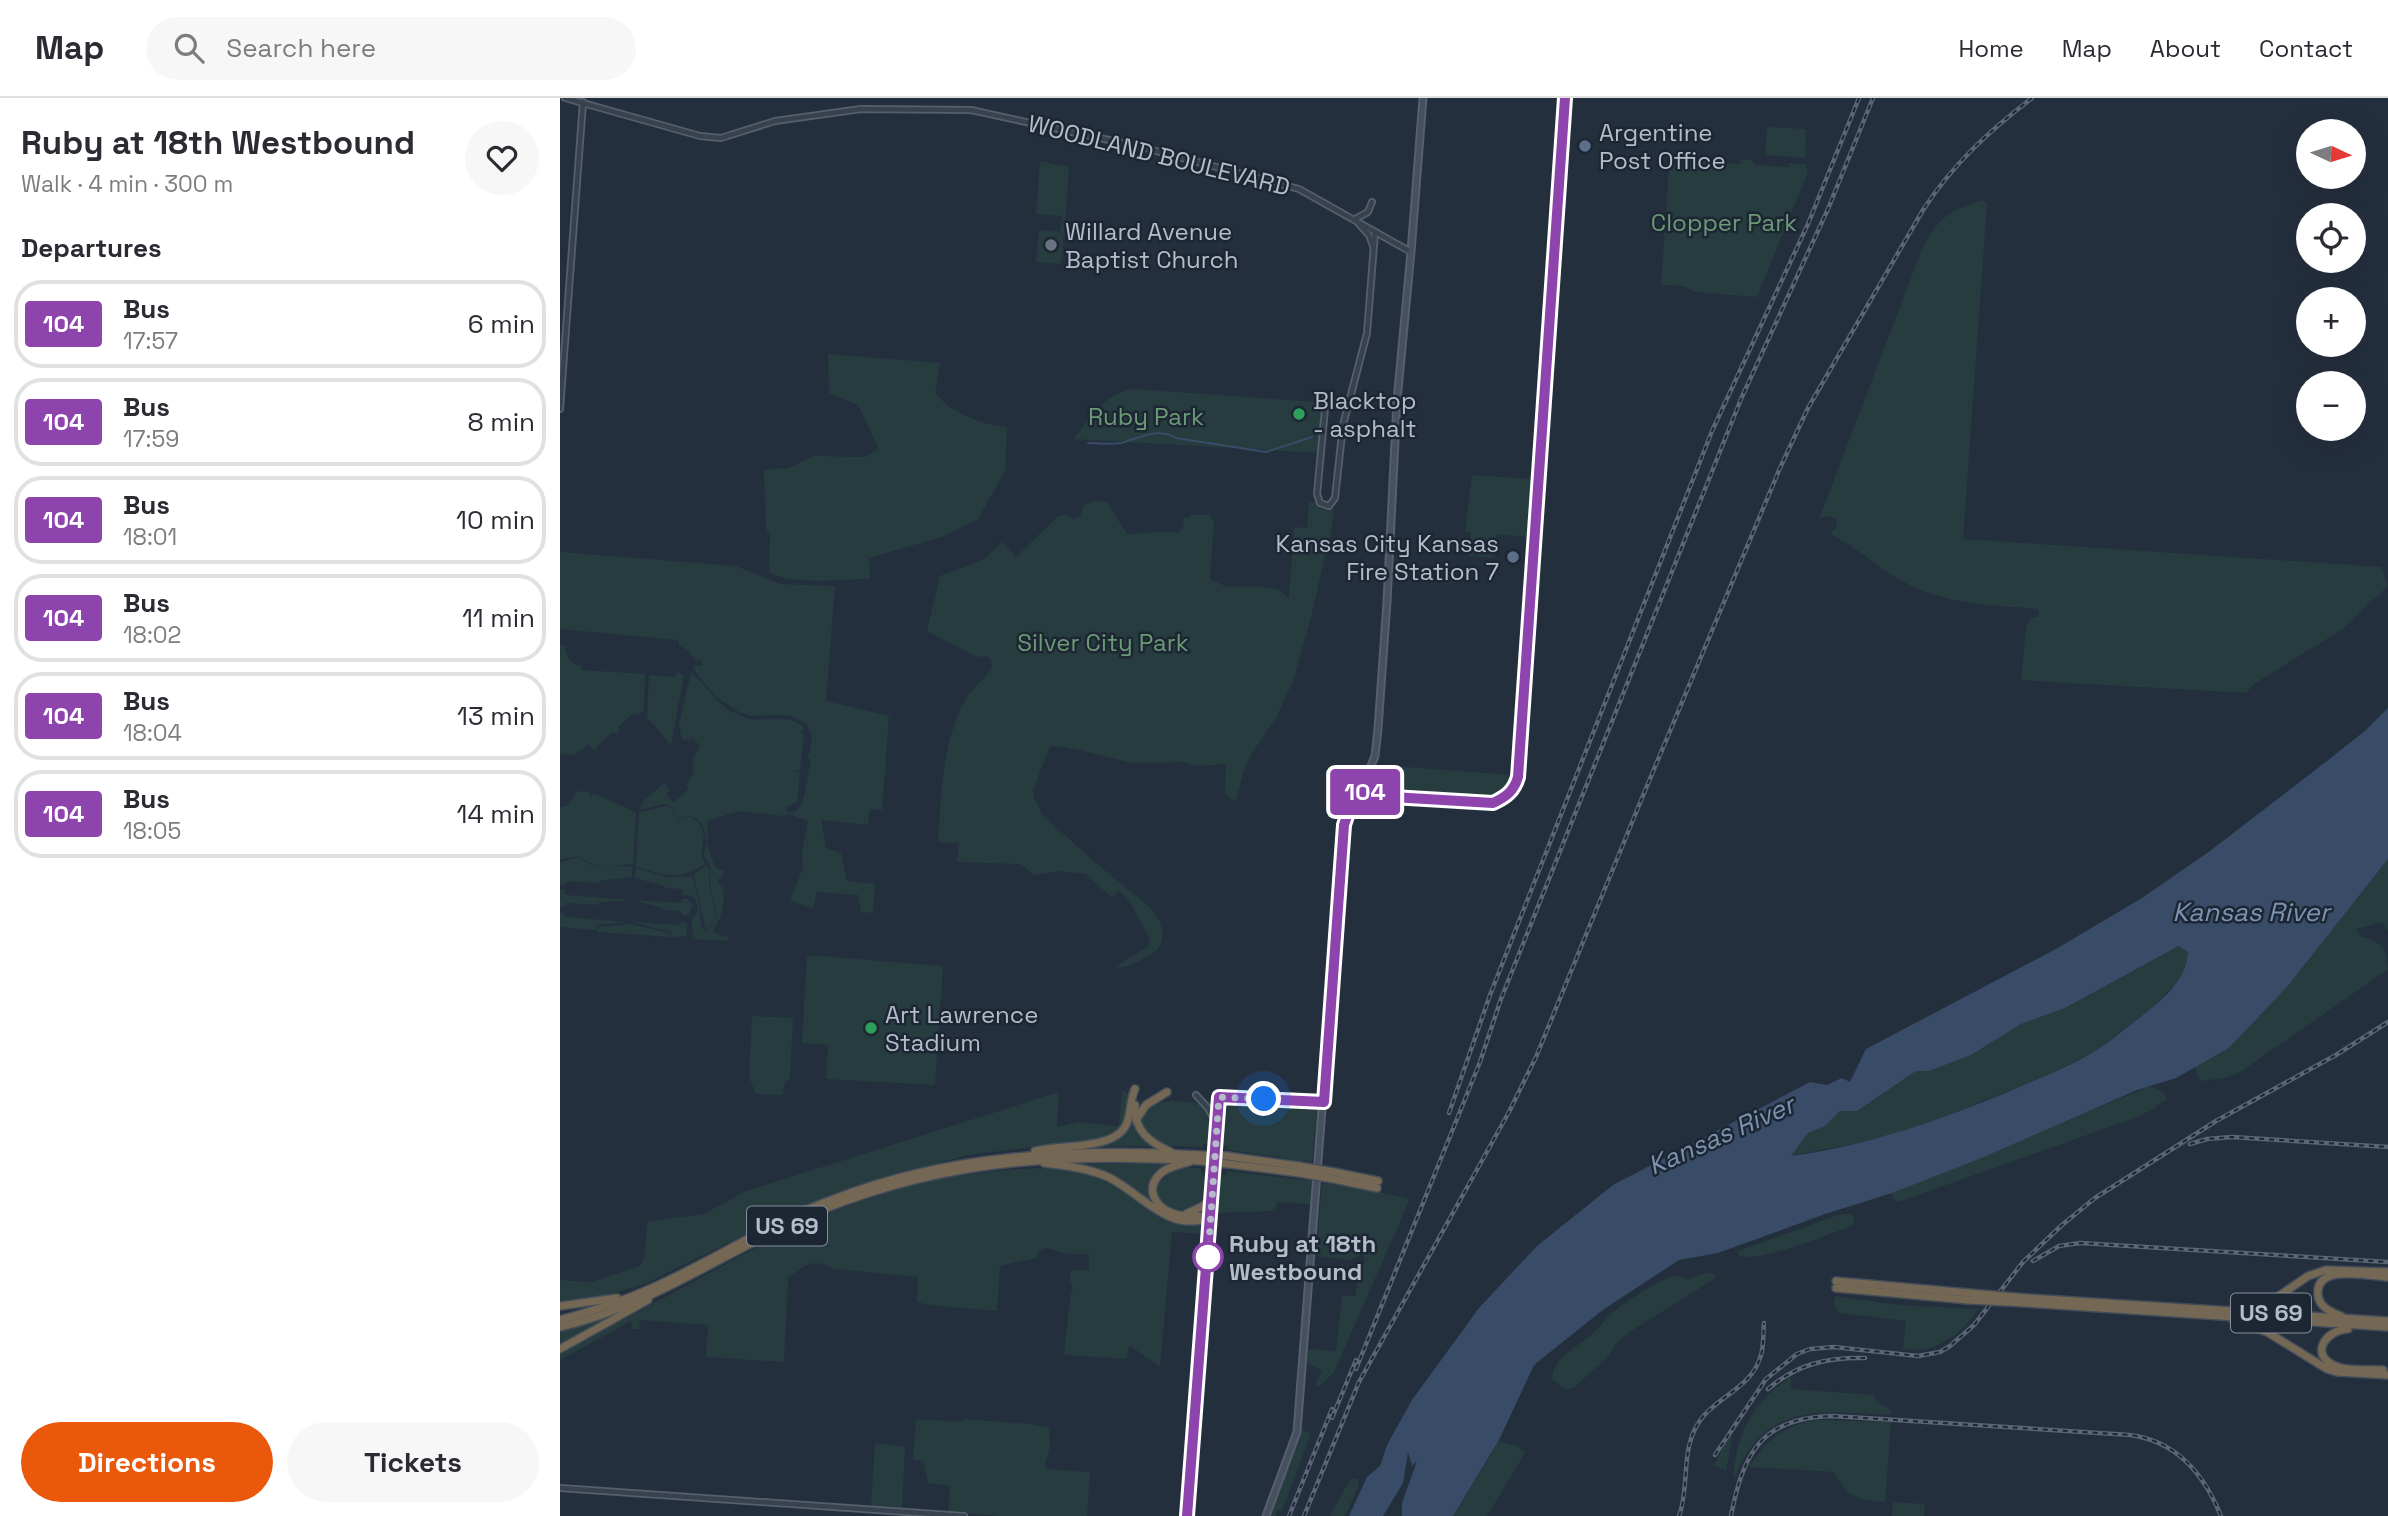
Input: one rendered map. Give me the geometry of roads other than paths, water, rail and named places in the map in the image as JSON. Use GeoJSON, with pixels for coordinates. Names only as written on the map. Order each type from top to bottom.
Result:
{"type":"FeatureCollection","features":[{"type":"Feature","properties":{"kind":"highway"},"geometry":{"type":"LineString","coordinates":[[1015,1156],[1115,1137],[1122,1132],[1128,1120],[1131,1097],[1135,1089],[1136,1121],[1143,1135],[1156,1145],[1175,1153]]}},
{"type":"Feature","properties":{"kind":"highway"},"geometry":{"type":"LineString","coordinates":[[1136,1121],[1146,1105],[1167,1092]]}},
{"type":"Feature","properties":{"kind":"highway","name":"US 69"},"geometry":{"type":"LineString","coordinates":[[560,1320],[606,1306],[667,1282],[830,1200],[918,1172],[1015,1156],[1095,1152],[1175,1153],[1198,1159]]}},
{"type":"Feature","properties":{"kind":"highway","name":"US 69"},"geometry":{"type":"LineString","coordinates":[[560,1327],[626,1306],[667,1288],[793,1223],[860,1196],[930,1175],[1026,1161],[1107,1157],[1227,1160],[1378,1184]]}},
{"type":"Feature","properties":{"kind":"highway"},"geometry":{"type":"LineString","coordinates":[[1198,1159],[1164,1171],[1153,1185],[1152,1192],[1158,1206],[1175,1214],[1211,1217]]}},
{"type":"Feature","properties":{"kind":"highway"},"geometry":{"type":"LineString","coordinates":[[1026,1161],[1076,1167],[1109,1177],[1168,1218],[1201,1221],[1211,1217]]}},
{"type":"Feature","properties":{"kind":"highway"},"geometry":{"type":"LineString","coordinates":[[1182,1216],[1212,1199]]}},
{"type":"Feature","properties":{"kind":"highway"},"geometry":{"type":"LineString","coordinates":[[2231,1311],[2265,1302],[2308,1276],[2326,1270],[2388,1272]]}},
{"type":"Feature","properties":{"kind":"highway"},"geometry":{"type":"LineString","coordinates":[[2344,1318],[2320,1303],[2319,1285],[2325,1277],[2339,1274],[2388,1277]]}},
{"type":"Feature","properties":{"kind":"highway","name":"US 69"},"geometry":{"type":"LineString","coordinates":[[1836,1285],[1968,1297],[2198,1312],[2231,1311],[2388,1321]]}},
{"type":"Feature","properties":{"kind":"highway"},"geometry":{"type":"LineString","coordinates":[[560,1349],[635,1309],[667,1288]]}},
{"type":"Feature","properties":{"kind":"highway"},"geometry":{"type":"LineString","coordinates":[[560,1306],[634,1294]]}},
{"type":"Feature","properties":{"kind":"highway","name":"US 69"},"geometry":{"type":"LineString","coordinates":[[2198,1312],[2222,1317],[2388,1328]]}},
{"type":"Feature","properties":{"kind":"highway"},"geometry":{"type":"LineString","coordinates":[[2222,1317],[2267,1332],[2327,1369],[2337,1372],[2388,1373]]}},
{"type":"Feature","properties":{"kind":"highway"},"geometry":{"type":"LineString","coordinates":[[2362,1326],[2332,1332],[2325,1339],[2325,1356],[2328,1361],[2340,1367],[2388,1373]]}},
{"type":"Feature","properties":{"kind":"main road"},"geometry":{"type":"LineString","coordinates":[[1266,1516],[1297,1432],[1344,825],[1351,804],[1375,756],[1378,729],[1397,401],[1423,98]]}},
{"type":"Feature","properties":{"kind":"street","name":"WOODLAND BOULEVARD"},"geometry":{"type":"LineString","coordinates":[[565,98],[707,138],[721,138],[775,121],[861,109],[962,109],[1141,147],[1298,189],[1411,252]]}},
{"type":"Feature","properties":{"kind":"street"},"geometry":{"type":"LineString","coordinates":[[1359,790],[1383,796],[1486,804],[1504,798],[1516,785],[1564,98]]}},
{"type":"Feature","properties":{"kind":"street"},"geometry":{"type":"LineString","coordinates":[[560,409],[583,102]]}},
{"type":"Feature","properties":{"kind":"street"},"geometry":{"type":"LineString","coordinates":[[1372,202],[1368,212],[1354,219],[1369,235],[1374,246]]}},
{"type":"Feature","properties":{"kind":"street"},"geometry":{"type":"LineString","coordinates":[[1326,398],[1317,494],[1317,499],[1324,506],[1333,503],[1335,498],[1343,425],[1367,333],[1375,232]]}},
{"type":"Feature","properties":{"kind":"street"},"geometry":{"type":"LineString","coordinates":[[1196,1095],[1209,1108],[1218,1126]]}},
{"type":"Feature","properties":{"kind":"street"},"geometry":{"type":"LineString","coordinates":[[1187,1516],[1219,1097],[1324,1102]]}},
{"type":"Feature","properties":{"kind":"street"},"geometry":{"type":"LineString","coordinates":[[560,1488],[964,1516]]}},
{"type":"Feature","properties":{"kind":"water","name":"Kansas River"},"geometry":{"type":"Polygon","coordinates":[[[2388,708],[2388,859],[2287,987],[2229,1048],[2176,1078],[2137,1090],[1984,1157],[1892,1193],[1718,1253],[1679,1260],[1604,1309],[1534,1365],[1499,1440],[1453,1516],[1402,1516],[1402,1503],[1417,1461],[1412,1466],[1408,1452],[1403,1483],[1383,1516],[1349,1516],[1367,1477],[1380,1466],[1387,1445],[1412,1400],[1479,1308],[1537,1246],[1613,1185],[1810,1082],[1827,1085],[1842,1078],[1850,1082],[1866,1049],[2056,949],[2142,898],[2210,851],[2366,730],[2388,708]],[[2179,946],[2065,1008],[2021,1024],[1971,1055],[1929,1071],[1916,1071],[1857,1111],[1840,1111],[1825,1126],[1808,1133],[1791,1156],[1847,1146],[1930,1122],[2010,1091],[2082,1058],[2098,1049],[2164,997],[2183,972],[2188,952],[2179,946]]]}},
{"type":"Feature","properties":{"kind":"waterway"},"geometry":{"type":"LineString","coordinates":[[1088,443],[1117,444],[1149,434],[1162,433],[1176,438],[1266,452],[1312,437]]}},
{"type":"Feature","properties":{"kind":"railway"},"geometry":{"type":"LineString","coordinates":[[1449,1113],[1490,995],[1712,431],[1808,224],[1859,98]]}},
{"type":"Feature","properties":{"kind":"railway"},"geometry":{"type":"LineString","coordinates":[[1356,1369],[1741,399],[1828,209],[1873,98]]}},
{"type":"Feature","properties":{"kind":"railway"},"geometry":{"type":"LineString","coordinates":[[1304,1516],[1359,1382],[1509,1112],[1536,1057],[1780,468],[1808,408],[1934,193],[1972,150],[2032,98]]}},
{"type":"Feature","properties":{"kind":"railway"},"geometry":{"type":"LineString","coordinates":[[1715,1455],[1766,1379],[1797,1354],[1810,1349],[1834,1347],[1918,1356],[1940,1352],[1974,1325],[2023,1262],[2095,1198],[2216,1121],[2336,1055],[2388,1022]]}},
{"type":"Feature","properties":{"kind":"railway"},"geometry":{"type":"LineString","coordinates":[[2190,1144],[2207,1139],[2232,1137],[2388,1147]]}},
{"type":"Feature","properties":{"kind":"railway"},"geometry":{"type":"LineString","coordinates":[[2033,1261],[2059,1246],[2080,1243],[2388,1262]]}},
{"type":"Feature","properties":{"kind":"railway"},"geometry":{"type":"LineString","coordinates":[[1679,1516],[1688,1451],[1694,1431],[1709,1410],[1748,1378],[1756,1367],[1762,1351],[1764,1323]]}},
{"type":"Feature","properties":{"kind":"railway"},"geometry":{"type":"LineString","coordinates":[[1768,1389],[1790,1373],[1814,1364],[1838,1359],[1865,1358]]}},
{"type":"Feature","properties":{"kind":"railway"},"geometry":{"type":"LineString","coordinates":[[1332,1418],[1356,1360]]}},
{"type":"Feature","properties":{"kind":"railway"},"geometry":{"type":"LineString","coordinates":[[1289,1516],[1332,1409]]}},
{"type":"Feature","properties":{"kind":"railway"},"geometry":{"type":"LineString","coordinates":[[1731,1516],[1742,1474],[1760,1443],[1773,1431],[1789,1423],[1833,1416],[2147,1438],[2162,1444],[2187,1462],[2206,1486],[2221,1516]]}},
{"type":"Feature","properties":{"kind":"place","name":"Argentine Post Office"},"geometry":{"type":"Point","coordinates":[1585,146]}},
{"type":"Feature","properties":{"kind":"place","name":"Willard Avenue Baptist Church"},"geometry":{"type":"Point","coordinates":[1051,245]}},
{"type":"Feature","properties":{"kind":"place","name":"Blacktop - asphalt"},"geometry":{"type":"Point","coordinates":[1299,414]}},
{"type":"Feature","properties":{"kind":"place","name":"Kansas City Kansas Fire Station 7"},"geometry":{"type":"Point","coordinates":[1513,557]}},
{"type":"Feature","properties":{"kind":"place","name":"Art Lawrence Stadium"},"geometry":{"type":"Point","coordinates":[871,1028]}},
{"type":"Feature","properties":{"kind":"place","name":"Ruby at 18th Westbound"},"geometry":{"type":"Point","coordinates":[1208,1257]}},
{"type":"Feature","properties":{"kind":"park label","name":"Clopper Park"},"geometry":{"type":"Point","coordinates":[1724,222]}},
{"type":"Feature","properties":{"kind":"park label","name":"Ruby Park"},"geometry":{"type":"Point","coordinates":[1146,416]}},
{"type":"Feature","properties":{"kind":"park label","name":"Silver City Park"},"geometry":{"type":"Point","coordinates":[1103,642]}}]}
